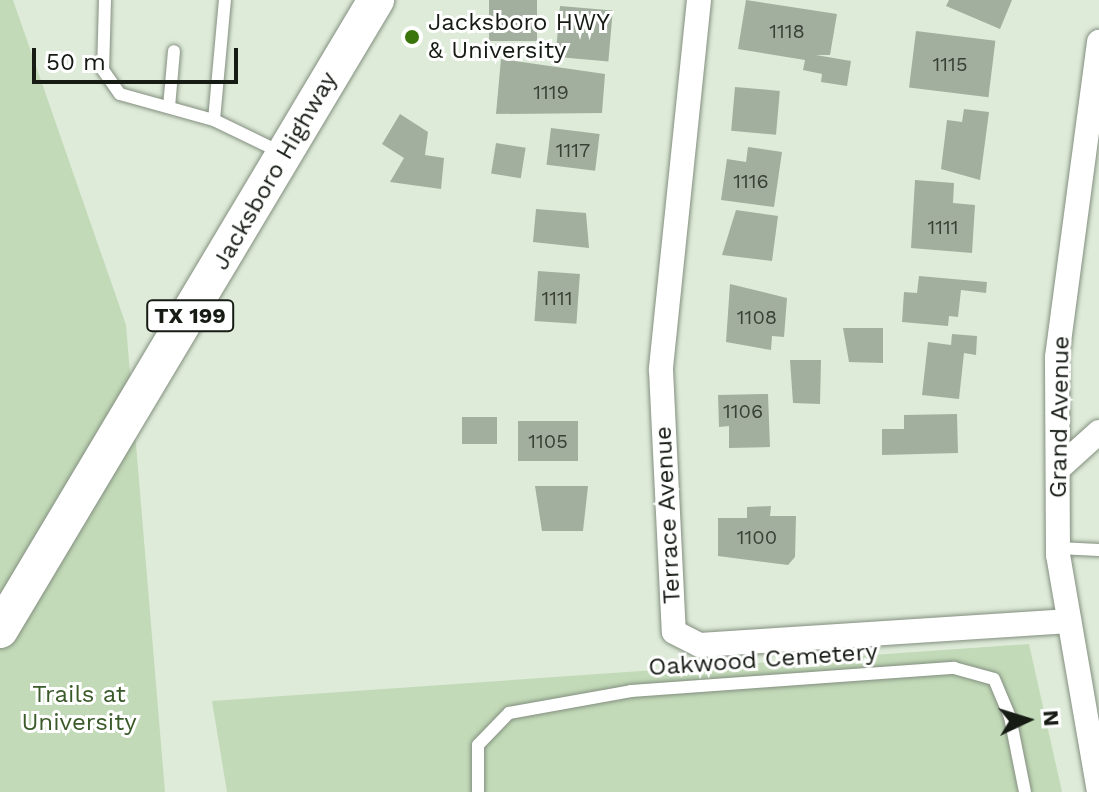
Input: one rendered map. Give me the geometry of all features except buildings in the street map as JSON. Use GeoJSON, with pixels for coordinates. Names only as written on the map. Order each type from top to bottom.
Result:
{"type":"FeatureCollection","features":[{"type":"Feature","properties":{"kind":"main road","name":"Jacksboro Highway"},"geometry":{"type":"LineString","coordinates":[[0,630],[376,0]]}},
{"type":"Feature","properties":{"kind":"street","name":"Terrace Avenue"},"geometry":{"type":"LineString","coordinates":[[699,0],[661,370],[674,632],[700,645],[1069,621]]}},
{"type":"Feature","properties":{"kind":"street","name":"Grand Avenue"},"geometry":{"type":"LineString","coordinates":[[1099,42],[1094,99],[1057,357],[1058,548],[1099,792]]}},
{"type":"Feature","properties":{"kind":"street"},"geometry":{"type":"LineString","coordinates":[[1058,469],[1096,440]]}},
{"type":"Feature","properties":{"kind":"lane"},"geometry":{"type":"LineString","coordinates":[[105,0],[103,70],[120,94],[214,120],[285,155]]}},
{"type":"Feature","properties":{"kind":"lane"},"geometry":{"type":"LineString","coordinates":[[214,120],[225,0]]}},
{"type":"Feature","properties":{"kind":"lane"},"geometry":{"type":"LineString","coordinates":[[169,107],[174,51]]}},
{"type":"Feature","properties":{"kind":"lane"},"geometry":{"type":"LineString","coordinates":[[1058,548],[1099,550]]}},
{"type":"Feature","properties":{"kind":"lane","name":"Oakwood Cemetery"},"geometry":{"type":"LineString","coordinates":[[478,792],[478,745],[509,713],[631,691],[954,668],[994,679],[1010,717],[1025,792]]}},
{"type":"Feature","properties":{"kind":"green space","name":"Trails at University"},"geometry":{"type":"Polygon","coordinates":[[[0,0],[13,0],[126,325],[165,792],[0,792],[0,0]]]}},
{"type":"Feature","properties":{"kind":"green space"},"geometry":{"type":"Polygon","coordinates":[[[1029,644],[1062,792],[227,792],[212,701],[1029,644]]]}},
{"type":"Feature","properties":{"kind":"place","name":"Jacksboro HWY & University"},"geometry":{"type":"Point","coordinates":[412,37]}}]}
